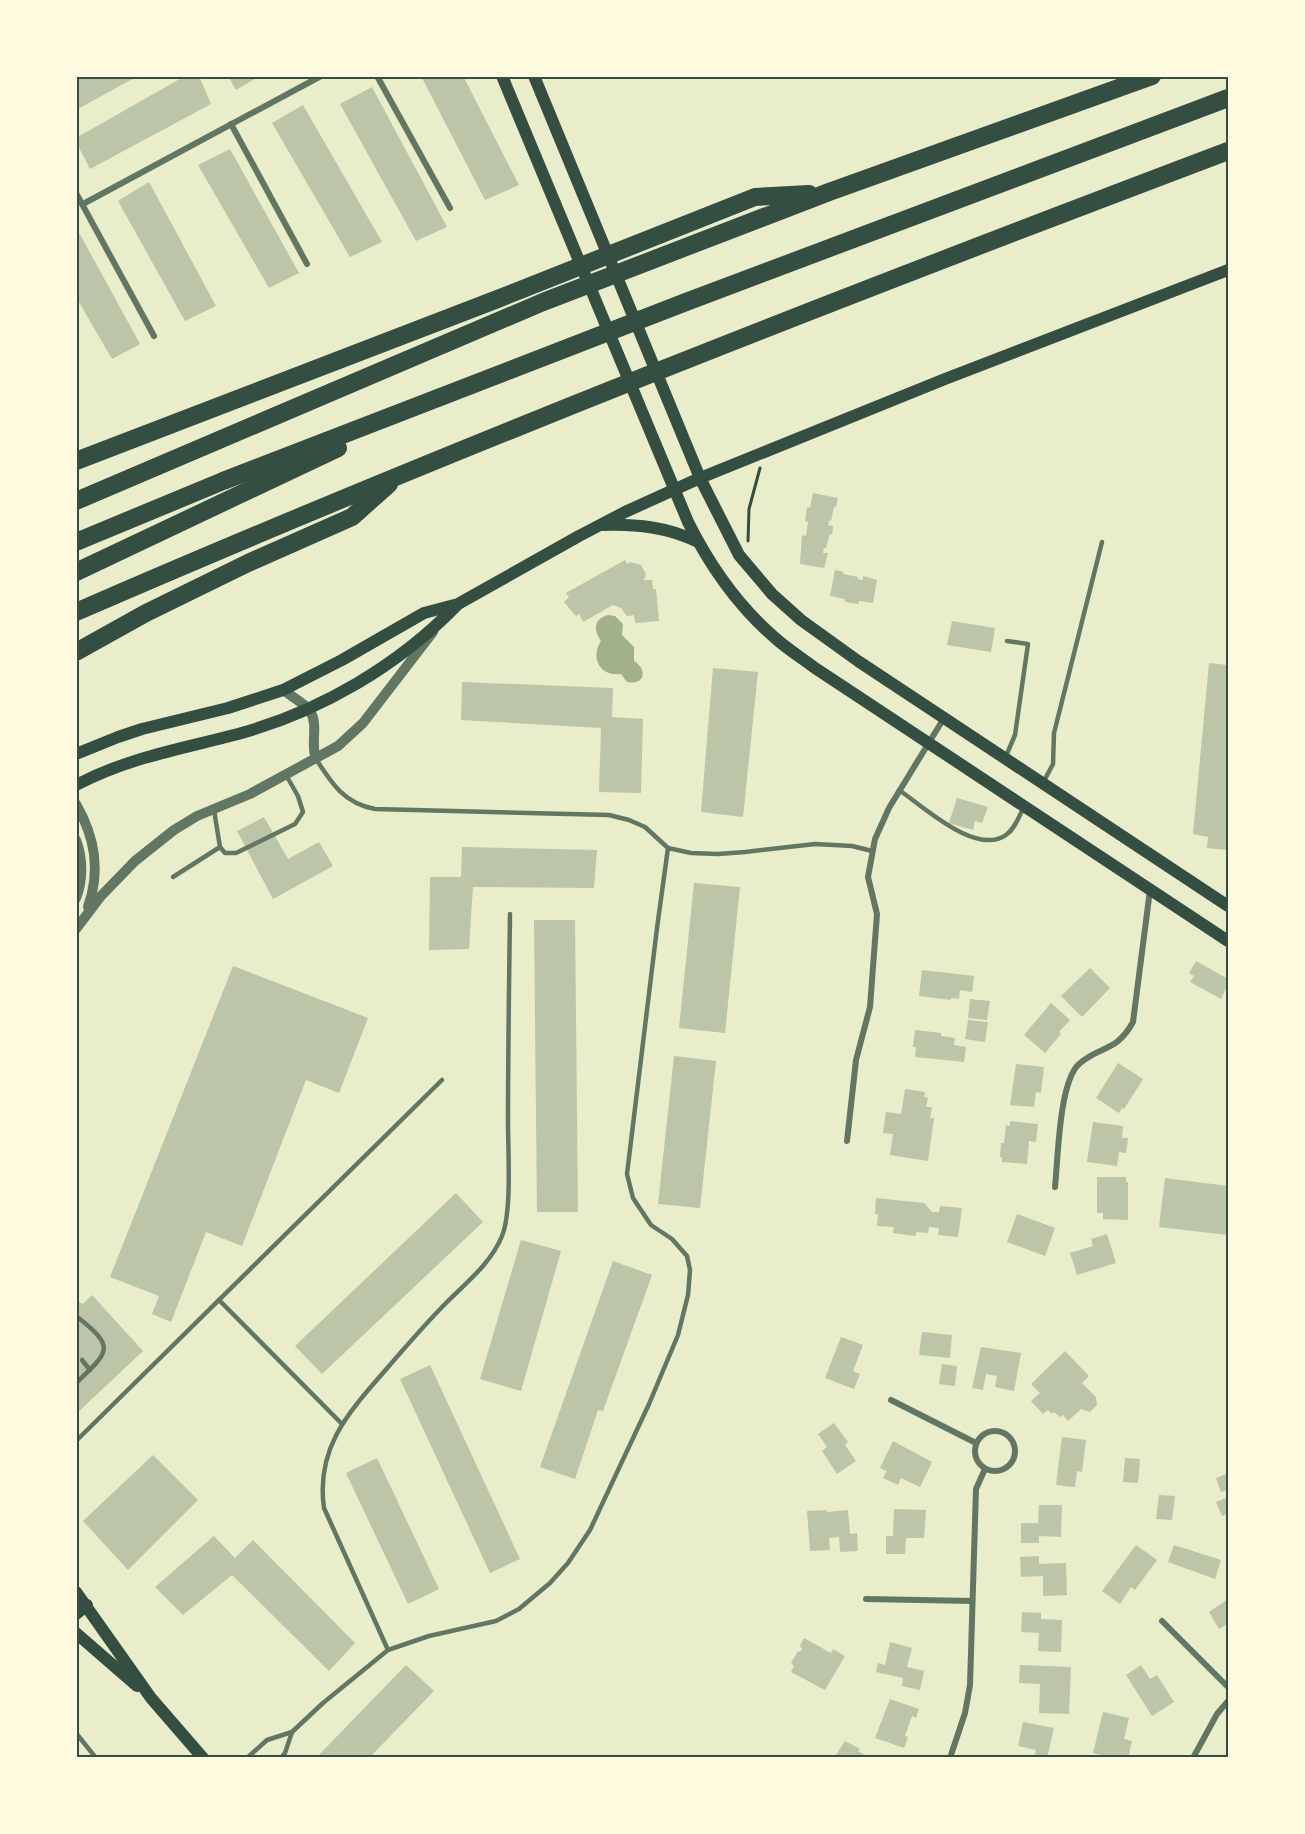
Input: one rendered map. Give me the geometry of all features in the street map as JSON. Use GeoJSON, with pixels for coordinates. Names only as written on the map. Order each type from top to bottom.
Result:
{"type":"FeatureCollection","features":[{"type":"Feature","properties":{"kind":"highway"},"geometry":{"type":"LineString","coordinates":[[76,501],[543,302],[829,192],[1152,76]]}},
{"type":"Feature","properties":{"kind":"highway"},"geometry":{"type":"LineString","coordinates":[[76,542],[212,485],[686,302],[1228,98]]}},
{"type":"Feature","properties":{"kind":"highway"},"geometry":{"type":"LineString","coordinates":[[76,612],[401,473],[701,354],[1228,151]]}},
{"type":"Feature","properties":{"kind":"highway"},"geometry":{"type":"LineString","coordinates":[[76,461],[535,285],[754,197],[829,192]]}},
{"type":"Feature","properties":{"kind":"highway"},"geometry":{"type":"LineString","coordinates":[[76,572],[474,384]]}},
{"type":"Feature","properties":{"kind":"highway"},"geometry":{"type":"LineString","coordinates":[[76,652],[146,613],[352,517],[401,473]]}},
{"type":"Feature","properties":{"kind":"main road"},"geometry":{"type":"LineString","coordinates":[[502,76],[698,542],[731,593],[775,638],[815,668],[1228,941]]}},
{"type":"Feature","properties":{"kind":"main road"},"geometry":{"type":"LineString","coordinates":[[534,76],[700,478],[739,555],[772,594],[801,620],[944,718],[1228,906]]}},
{"type":"Feature","properties":{"kind":"main road"},"geometry":{"type":"LineString","coordinates":[[76,754],[118,736],[228,708],[283,690],[424,613],[458,604],[599,526],[700,478],[956,375],[1228,270]]}},
{"type":"Feature","properties":{"kind":"main road"},"geometry":{"type":"LineString","coordinates":[[599,526],[652,527],[679,533],[698,542]]}},
{"type":"Feature","properties":{"kind":"main road"},"geometry":{"type":"LineString","coordinates":[[76,785],[116,766],[239,733],[307,709],[347,689],[382,667],[434,629],[458,604]]}},
{"type":"Feature","properties":{"kind":"main road"},"geometry":{"type":"LineString","coordinates":[[76,1592],[151,1698],[203,1758]]}},
{"type":"Feature","properties":{"kind":"main road"},"geometry":{"type":"LineString","coordinates":[[76,1614],[87,1605]]}},
{"type":"Feature","properties":{"kind":"main road"},"geometry":{"type":"LineString","coordinates":[[76,1633],[151,1698]]}},
{"type":"Feature","properties":{"kind":"street"},"geometry":{"type":"LineString","coordinates":[[83,204],[321,76]]}},
{"type":"Feature","properties":{"kind":"street"},"geometry":{"type":"LineString","coordinates":[[377,76],[450,208]]}},
{"type":"Feature","properties":{"kind":"street"},"geometry":{"type":"LineString","coordinates":[[231,124],[307,264]]}},
{"type":"Feature","properties":{"kind":"street"},"geometry":{"type":"LineString","coordinates":[[76,192],[154,336]]}},
{"type":"Feature","properties":{"kind":"street"},"geometry":{"type":"LineString","coordinates":[[76,929],[101,896],[151,846],[174,830],[214,809],[250,794],[338,746],[363,723],[415,654],[458,604]]}},
{"type":"Feature","properties":{"kind":"street"},"geometry":{"type":"LineString","coordinates":[[283,690],[307,709],[314,724],[312,750],[316,759]]}},
{"type":"Feature","properties":{"kind":"street"},"geometry":{"type":"LineString","coordinates":[[847,1141],[856,1060],[870,1007],[877,914],[868,877],[872,851],[881,824],[899,790],[944,718]]}},
{"type":"Feature","properties":{"kind":"street"},"geometry":{"type":"LineString","coordinates":[[76,804],[85,819],[93,844],[96,866],[94,886],[85,916]]}},
{"type":"Feature","properties":{"kind":"street"},"geometry":{"type":"LineString","coordinates":[[76,840],[81,866],[76,898]]}},
{"type":"Feature","properties":{"kind":"street"},"geometry":{"type":"LineString","coordinates":[[1055,1187],[1065,1092],[1073,1071],[1081,1062],[1113,1046],[1126,1034],[1132,1022],[1136,1008],[1150,889]]}},
{"type":"Feature","properties":{"kind":"street"},"geometry":{"type":"LineString","coordinates":[[891,1400],[976,1443]]}},
{"type":"Feature","properties":{"kind":"street"},"geometry":{"type":"LineString","coordinates":[[999,1431],[1009,1435],[1014,1444],[1014,1456],[1009,1466],[985,1469],[976,1460],[976,1443],[988,1432],[999,1431]]}},
{"type":"Feature","properties":{"kind":"street"},"geometry":{"type":"LineString","coordinates":[[950,1758],[965,1713],[970,1685],[976,1489],[985,1469]]}},
{"type":"Feature","properties":{"kind":"street"},"geometry":{"type":"LineString","coordinates":[[866,1599],[972,1601]]}},
{"type":"Feature","properties":{"kind":"street"},"geometry":{"type":"LineString","coordinates":[[1162,1621],[1228,1687]]}},
{"type":"Feature","properties":{"kind":"street"},"geometry":{"type":"LineString","coordinates":[[1193,1758],[1217,1714],[1228,1701]]}},
{"type":"Feature","properties":{"kind":"lane"},"geometry":{"type":"LineString","coordinates":[[1043,784],[1053,764],[1054,733],[1102,542]]}},
{"type":"Feature","properties":{"kind":"lane"},"geometry":{"type":"LineString","coordinates":[[1005,758],[1015,735],[1028,644],[1007,640]]}},
{"type":"Feature","properties":{"kind":"lane"},"geometry":{"type":"LineString","coordinates":[[316,759],[333,786],[361,806],[375,809],[609,815],[645,827],[668,848],[691,853],[718,854],[815,844],[852,846],[872,851]]}},
{"type":"Feature","properties":{"kind":"lane"},"geometry":{"type":"LineString","coordinates":[[214,809],[220,847],[225,853],[236,853],[295,824],[303,812],[298,796],[286,775]]}},
{"type":"Feature","properties":{"kind":"lane"},"geometry":{"type":"LineString","coordinates":[[899,790],[959,831],[972,838],[986,841],[1008,834],[1024,806]]}},
{"type":"Feature","properties":{"kind":"lane"},"geometry":{"type":"LineString","coordinates":[[173,877],[220,847]]}},
{"type":"Feature","properties":{"kind":"lane"},"geometry":{"type":"LineString","coordinates":[[247,1758],[267,1740],[292,1732],[323,1703],[388,1650],[429,1636],[496,1621],[519,1609],[538,1595],[568,1563],[590,1530],[650,1404],[678,1335],[688,1295],[690,1270],[687,1257],[672,1239],[651,1225],[633,1198],[627,1174],[668,848]]}},
{"type":"Feature","properties":{"kind":"lane"},"geometry":{"type":"LineString","coordinates":[[388,1650],[324,1508],[321,1487],[323,1467],[328,1450],[347,1415],[433,1316],[485,1264],[504,1229],[508,1160],[510,914]]}},
{"type":"Feature","properties":{"kind":"lane"},"geometry":{"type":"LineString","coordinates":[[78,1437],[442,1080]]}},
{"type":"Feature","properties":{"kind":"lane"},"geometry":{"type":"LineString","coordinates":[[219,1300],[342,1424]]}},
{"type":"Feature","properties":{"kind":"lane"},"geometry":{"type":"LineString","coordinates":[[76,1316],[98,1333],[104,1346],[102,1358],[76,1383]]}},
{"type":"Feature","properties":{"kind":"lane"},"geometry":{"type":"LineString","coordinates":[[81,1360],[90,1370]]}},
{"type":"Feature","properties":{"kind":"lane"},"geometry":{"type":"LineString","coordinates":[[281,1758],[292,1732]]}},
{"type":"Feature","properties":{"kind":"lane"},"geometry":{"type":"LineString","coordinates":[[76,1733],[96,1758]]}},
{"type":"Feature","properties":{"kind":"path"},"geometry":{"type":"LineString","coordinates":[[748,542],[749,509],[764,453]]}},
{"type":"Feature","properties":{"kind":"shaded area"},"geometry":{"type":"Polygon","coordinates":[[[608,615],[615,616],[623,624],[622,635],[634,647],[634,661],[643,672],[638,682],[627,682],[621,674],[607,672],[599,665],[597,654],[601,641],[596,625],[600,619],[608,615]]]}},
{"type":"Feature","properties":{"kind":"building"},"geometry":{"type":"Polygon","coordinates":[[[76,76],[138,76],[76,110],[76,76]]]}},
{"type":"Feature","properties":{"kind":"building"},"geometry":{"type":"Polygon","coordinates":[[[185,76],[199,76],[211,104],[90,169],[76,138],[185,76]]]}},
{"type":"Feature","properties":{"kind":"building"},"geometry":{"type":"Polygon","coordinates":[[[228,76],[260,76],[236,90],[228,76]]]}},
{"type":"Feature","properties":{"kind":"building"},"geometry":{"type":"Polygon","coordinates":[[[421,76],[463,76],[519,185],[485,200],[421,76]]]}},
{"type":"Feature","properties":{"kind":"building"},"geometry":{"type":"Polygon","coordinates":[[[372,87],[447,227],[416,241],[340,104],[372,87]]]}},
{"type":"Feature","properties":{"kind":"building"},"geometry":{"type":"Polygon","coordinates":[[[303,105],[382,242],[350,257],[272,123],[303,105]]]}},
{"type":"Feature","properties":{"kind":"building"},"geometry":{"type":"Polygon","coordinates":[[[230,149],[299,273],[269,288],[198,165],[230,149]]]}},
{"type":"Feature","properties":{"kind":"building"},"geometry":{"type":"Polygon","coordinates":[[[149,182],[216,306],[185,321],[118,201],[149,182]]]}},
{"type":"Feature","properties":{"kind":"building"},"geometry":{"type":"Polygon","coordinates":[[[76,227],[140,344],[112,359],[76,297],[76,227]]]}},
{"type":"Feature","properties":{"kind":"building"},"geometry":{"type":"Polygon","coordinates":[[[813,493],[838,498],[828,525],[833,526],[832,535],[830,534],[826,548],[824,548],[823,553],[828,553],[824,568],[800,564],[802,535],[806,536],[808,522],[805,521],[807,507],[810,508],[813,493]]]}},
{"type":"Feature","properties":{"kind":"building"},"geometry":{"type":"Polygon","coordinates":[[[625,560],[627,564],[630,562],[641,565],[646,574],[644,580],[652,580],[653,589],[656,589],[659,621],[635,623],[634,615],[627,616],[621,608],[613,605],[583,622],[579,614],[576,616],[564,602],[569,597],[566,593],[625,560]]]}},
{"type":"Feature","properties":{"kind":"building"},"geometry":{"type":"Polygon","coordinates":[[[835,570],[858,577],[858,579],[863,580],[863,576],[877,580],[873,603],[845,602],[845,599],[830,596],[835,570]]]}},
{"type":"Feature","properties":{"kind":"building"},"geometry":{"type":"Polygon","coordinates":[[[952,621],[995,628],[991,652],[947,645],[952,621]]]}},
{"type":"Feature","properties":{"kind":"building"},"geometry":{"type":"Polygon","coordinates":[[[1209,663],[1228,665],[1228,850],[1207,848],[1208,837],[1193,834],[1209,663]]]}},
{"type":"Feature","properties":{"kind":"building"},"geometry":{"type":"Polygon","coordinates":[[[713,668],[758,672],[743,817],[701,812],[713,668]]]}},
{"type":"Feature","properties":{"kind":"building"},"geometry":{"type":"Polygon","coordinates":[[[462,682],[613,688],[612,717],[643,719],[641,793],[599,792],[601,728],[461,720],[462,682]]]}},
{"type":"Feature","properties":{"kind":"building"},"geometry":{"type":"Polygon","coordinates":[[[957,798],[988,807],[982,823],[975,821],[973,830],[949,823],[957,798]]]}},
{"type":"Feature","properties":{"kind":"building"},"geometry":{"type":"Polygon","coordinates":[[[264,817],[288,859],[319,842],[333,866],[273,899],[237,831],[264,817]]]}},
{"type":"Feature","properties":{"kind":"building"},"geometry":{"type":"Polygon","coordinates":[[[462,847],[597,850],[594,888],[473,887],[469,949],[429,950],[430,877],[461,877],[462,847]]]}},
{"type":"Feature","properties":{"kind":"building"},"geometry":{"type":"Polygon","coordinates":[[[694,883],[740,887],[725,1033],[679,1028],[694,883]]]}},
{"type":"Feature","properties":{"kind":"building"},"geometry":{"type":"Polygon","coordinates":[[[534,920],[575,920],[578,1212],[537,1212],[534,920]]]}},
{"type":"Feature","properties":{"kind":"building"},"geometry":{"type":"Polygon","coordinates":[[[1196,961],[1228,979],[1221,999],[1190,982],[1194,976],[1189,973],[1196,961]]]}},
{"type":"Feature","properties":{"kind":"building"},"geometry":{"type":"Polygon","coordinates":[[[233,966],[368,1018],[339,1093],[306,1080],[242,1246],[206,1232],[171,1322],[152,1314],[159,1296],[110,1277],[233,966]]]}},
{"type":"Feature","properties":{"kind":"building"},"geometry":{"type":"Polygon","coordinates":[[[1090,968],[1110,988],[1082,1017],[1061,996],[1090,968]]]}},
{"type":"Feature","properties":{"kind":"building"},"geometry":{"type":"Polygon","coordinates":[[[922,970],[974,976],[972,992],[960,990],[959,999],[951,998],[951,1000],[919,996],[922,970]]]}},
{"type":"Feature","properties":{"kind":"building"},"geometry":{"type":"Polygon","coordinates":[[[970,999],[990,1001],[987,1020],[968,1018],[970,999]]]}},
{"type":"Feature","properties":{"kind":"building"},"geometry":{"type":"Polygon","coordinates":[[[1051,1003],[1070,1020],[1045,1053],[1024,1035],[1051,1003]]]}},
{"type":"Feature","properties":{"kind":"building"},"geometry":{"type":"Polygon","coordinates":[[[968,1020],[988,1022],[985,1042],[965,1039],[968,1020]]]}},
{"type":"Feature","properties":{"kind":"building"},"geometry":{"type":"Polygon","coordinates":[[[915,1030],[941,1033],[941,1036],[955,1038],[954,1045],[966,1047],[964,1062],[915,1057],[916,1047],[913,1047],[915,1030]]]}},
{"type":"Feature","properties":{"kind":"building"},"geometry":{"type":"Polygon","coordinates":[[[674,1056],[716,1061],[700,1208],[658,1204],[674,1056]]]}},
{"type":"Feature","properties":{"kind":"building"},"geometry":{"type":"Polygon","coordinates":[[[1118,1063],[1143,1079],[1119,1113],[1096,1098],[1118,1063]]]}},
{"type":"Feature","properties":{"kind":"building"},"geometry":{"type":"Polygon","coordinates":[[[1016,1064],[1044,1067],[1041,1093],[1036,1092],[1034,1107],[1010,1105],[1016,1064]]]}},
{"type":"Feature","properties":{"kind":"building"},"geometry":{"type":"Polygon","coordinates":[[[905,1089],[925,1092],[924,1097],[928,1098],[926,1107],[932,1107],[930,1118],[934,1118],[928,1161],[890,1155],[893,1134],[883,1133],[886,1112],[901,1114],[905,1089]]]}},
{"type":"Feature","properties":{"kind":"building"},"geometry":{"type":"Polygon","coordinates":[[[1010,1121],[1038,1124],[1036,1142],[1029,1141],[1027,1164],[1002,1162],[1002,1157],[1000,1157],[1006,1125],[1010,1126],[1010,1121]]]}},
{"type":"Feature","properties":{"kind":"building"},"geometry":{"type":"Polygon","coordinates":[[[1093,1122],[1123,1126],[1122,1138],[1128,1138],[1126,1153],[1119,1152],[1117,1166],[1087,1162],[1093,1122]]]}},
{"type":"Feature","properties":{"kind":"building"},"geometry":{"type":"Polygon","coordinates":[[[1097,1177],[1126,1177],[1128,1220],[1103,1219],[1103,1213],[1097,1213],[1097,1177]]]}},
{"type":"Feature","properties":{"kind":"building"},"geometry":{"type":"Polygon","coordinates":[[[1165,1178],[1228,1186],[1228,1235],[1159,1227],[1165,1178]]]}},
{"type":"Feature","properties":{"kind":"building"},"geometry":{"type":"Polygon","coordinates":[[[456,1193],[483,1222],[322,1374],[295,1346],[456,1193]]]}},
{"type":"Feature","properties":{"kind":"building"},"geometry":{"type":"Polygon","coordinates":[[[876,1198],[924,1203],[932,1212],[939,1212],[940,1206],[962,1208],[958,1237],[938,1235],[939,1228],[929,1227],[928,1233],[916,1232],[916,1236],[893,1233],[894,1227],[877,1226],[876,1198]]]}},
{"type":"Feature","properties":{"kind":"building"},"geometry":{"type":"Polygon","coordinates":[[[1017,1214],[1055,1228],[1045,1256],[1007,1242],[1017,1214]]]}},
{"type":"Feature","properties":{"kind":"building"},"geometry":{"type":"Polygon","coordinates":[[[1107,1234],[1116,1263],[1077,1275],[1070,1253],[1093,1246],[1091,1239],[1107,1234]]]}},
{"type":"Feature","properties":{"kind":"building"},"geometry":{"type":"Polygon","coordinates":[[[521,1240],[561,1251],[521,1391],[480,1379],[521,1240]]]}},
{"type":"Feature","properties":{"kind":"building"},"geometry":{"type":"Polygon","coordinates":[[[613,1261],[652,1275],[603,1411],[598,1410],[575,1479],[540,1467],[613,1261]]]}},
{"type":"Feature","properties":{"kind":"building"},"geometry":{"type":"Polygon","coordinates":[[[92,1295],[143,1351],[76,1414],[76,1301],[83,1304],[92,1295]]]}},
{"type":"Feature","properties":{"kind":"building"},"geometry":{"type":"Polygon","coordinates":[[[922,1332],[952,1335],[950,1358],[919,1355],[922,1332]]]}},
{"type":"Feature","properties":{"kind":"building"},"geometry":{"type":"Polygon","coordinates":[[[841,1337],[863,1345],[853,1371],[860,1374],[854,1389],[825,1378],[841,1337]]]}},
{"type":"Feature","properties":{"kind":"building"},"geometry":{"type":"Polygon","coordinates":[[[981,1347],[1021,1353],[1014,1391],[995,1387],[997,1376],[986,1374],[983,1390],[972,1388],[981,1347]]]}},
{"type":"Feature","properties":{"kind":"building"},"geometry":{"type":"Polygon","coordinates":[[[1065,1351],[1089,1376],[1082,1383],[1096,1397],[1097,1405],[1090,1412],[1081,1409],[1068,1421],[1063,1415],[1060,1417],[1048,1410],[1043,1414],[1031,1401],[1040,1393],[1031,1384],[1065,1351]]]}},
{"type":"Feature","properties":{"kind":"building"},"geometry":{"type":"Polygon","coordinates":[[[942,1364],[957,1366],[955,1386],[939,1384],[942,1364]]]}},
{"type":"Feature","properties":{"kind":"building"},"geometry":{"type":"Polygon","coordinates":[[[430,1365],[520,1559],[490,1573],[400,1379],[430,1365]]]}},
{"type":"Feature","properties":{"kind":"building"},"geometry":{"type":"Polygon","coordinates":[[[834,1423],[848,1442],[845,1445],[856,1461],[837,1474],[822,1451],[827,1447],[818,1434],[834,1423]]]}},
{"type":"Feature","properties":{"kind":"building"},"geometry":{"type":"Polygon","coordinates":[[[1062,1437],[1086,1440],[1082,1472],[1077,1471],[1075,1487],[1056,1485],[1062,1437]]]}},
{"type":"Feature","properties":{"kind":"building"},"geometry":{"type":"Polygon","coordinates":[[[893,1441],[932,1462],[920,1487],[901,1478],[898,1485],[883,1478],[887,1471],[880,1468],[893,1441]]]}},
{"type":"Feature","properties":{"kind":"building"},"geometry":{"type":"Polygon","coordinates":[[[153,1455],[198,1500],[128,1570],[83,1521],[153,1455]]]}},
{"type":"Feature","properties":{"kind":"building"},"geometry":{"type":"Polygon","coordinates":[[[377,1458],[439,1589],[408,1604],[346,1473],[377,1458]]]}},
{"type":"Feature","properties":{"kind":"building"},"geometry":{"type":"Polygon","coordinates":[[[1125,1458],[1140,1459],[1138,1483],[1123,1482],[1125,1458]]]}},
{"type":"Feature","properties":{"kind":"building"},"geometry":{"type":"Polygon","coordinates":[[[1228,1473],[1228,1490],[1221,1492],[1216,1478],[1228,1473]]]}},
{"type":"Feature","properties":{"kind":"building"},"geometry":{"type":"Polygon","coordinates":[[[1159,1495],[1175,1496],[1172,1520],[1156,1519],[1159,1495]]]}},
{"type":"Feature","properties":{"kind":"building"},"geometry":{"type":"Polygon","coordinates":[[[1228,1497],[1228,1514],[1222,1516],[1216,1502],[1228,1497]]]}},
{"type":"Feature","properties":{"kind":"building"},"geometry":{"type":"Polygon","coordinates":[[[1039,1505],[1062,1505],[1061,1537],[1039,1536],[1039,1543],[1021,1543],[1021,1523],[1038,1523],[1039,1505]]]}},
{"type":"Feature","properties":{"kind":"building"},"geometry":{"type":"Polygon","coordinates":[[[894,1509],[926,1510],[924,1538],[906,1538],[905,1554],[886,1554],[886,1536],[893,1536],[894,1509]]]}},
{"type":"Feature","properties":{"kind":"building"},"geometry":{"type":"Polygon","coordinates":[[[827,1510],[827,1512],[848,1510],[850,1534],[857,1533],[858,1551],[840,1552],[839,1537],[829,1538],[830,1550],[810,1551],[807,1511],[827,1510]]]}},
{"type":"Feature","properties":{"kind":"building"},"geometry":{"type":"Polygon","coordinates":[[[214,1536],[235,1558],[253,1540],[355,1643],[329,1671],[232,1575],[183,1615],[155,1587],[214,1536]]]}},
{"type":"Feature","properties":{"kind":"building"},"geometry":{"type":"Polygon","coordinates":[[[1136,1545],[1157,1560],[1135,1590],[1131,1587],[1120,1604],[1102,1591],[1136,1545]]]}},
{"type":"Feature","properties":{"kind":"building"},"geometry":{"type":"Polygon","coordinates":[[[1174,1545],[1221,1560],[1215,1579],[1168,1562],[1174,1545]]]}},
{"type":"Feature","properties":{"kind":"building"},"geometry":{"type":"Polygon","coordinates":[[[1039,1556],[1039,1564],[1066,1563],[1067,1595],[1043,1596],[1043,1576],[1021,1577],[1020,1557],[1039,1556]]]}},
{"type":"Feature","properties":{"kind":"building"},"geometry":{"type":"Polygon","coordinates":[[[1228,1599],[1228,1629],[1226,1625],[1219,1629],[1209,1612],[1228,1599]]]}},
{"type":"Feature","properties":{"kind":"building"},"geometry":{"type":"Polygon","coordinates":[[[1022,1612],[1041,1613],[1041,1619],[1062,1620],[1061,1652],[1038,1651],[1039,1633],[1021,1632],[1022,1612]]]}},
{"type":"Feature","properties":{"kind":"building"},"geometry":{"type":"Polygon","coordinates":[[[804,1638],[831,1653],[833,1649],[845,1656],[825,1690],[791,1672],[794,1666],[791,1663],[798,1651],[802,1649],[800,1646],[804,1638]]]}},
{"type":"Feature","properties":{"kind":"building"},"geometry":{"type":"Polygon","coordinates":[[[890,1642],[912,1648],[907,1667],[924,1671],[920,1690],[902,1686],[903,1678],[876,1672],[878,1663],[885,1665],[890,1642]]]}},
{"type":"Feature","properties":{"kind":"building"},"geometry":{"type":"Polygon","coordinates":[[[406,1665],[434,1691],[369,1758],[316,1758],[406,1665]]]}},
{"type":"Feature","properties":{"kind":"building"},"geometry":{"type":"Polygon","coordinates":[[[1020,1665],[1071,1667],[1069,1714],[1039,1713],[1040,1684],[1019,1683],[1020,1665]]]}},
{"type":"Feature","properties":{"kind":"building"},"geometry":{"type":"Polygon","coordinates":[[[1141,1665],[1150,1679],[1157,1675],[1174,1702],[1152,1716],[1126,1675],[1141,1665]]]}},
{"type":"Feature","properties":{"kind":"building"},"geometry":{"type":"Polygon","coordinates":[[[890,1699],[919,1709],[916,1718],[912,1716],[905,1736],[908,1737],[904,1748],[875,1738],[890,1699]]]}},
{"type":"Feature","properties":{"kind":"building"},"geometry":{"type":"Polygon","coordinates":[[[1103,1712],[1129,1718],[1124,1739],[1132,1741],[1128,1758],[1113,1758],[1093,1753],[1103,1712]]]}},
{"type":"Feature","properties":{"kind":"building"},"geometry":{"type":"Polygon","coordinates":[[[1023,1722],[1054,1728],[1047,1758],[1034,1758],[1036,1750],[1018,1746],[1023,1722]]]}},
{"type":"Feature","properties":{"kind":"building"},"geometry":{"type":"Polygon","coordinates":[[[845,1741],[860,1749],[858,1751],[869,1758],[841,1758],[836,1755],[845,1741]]]}}]}
